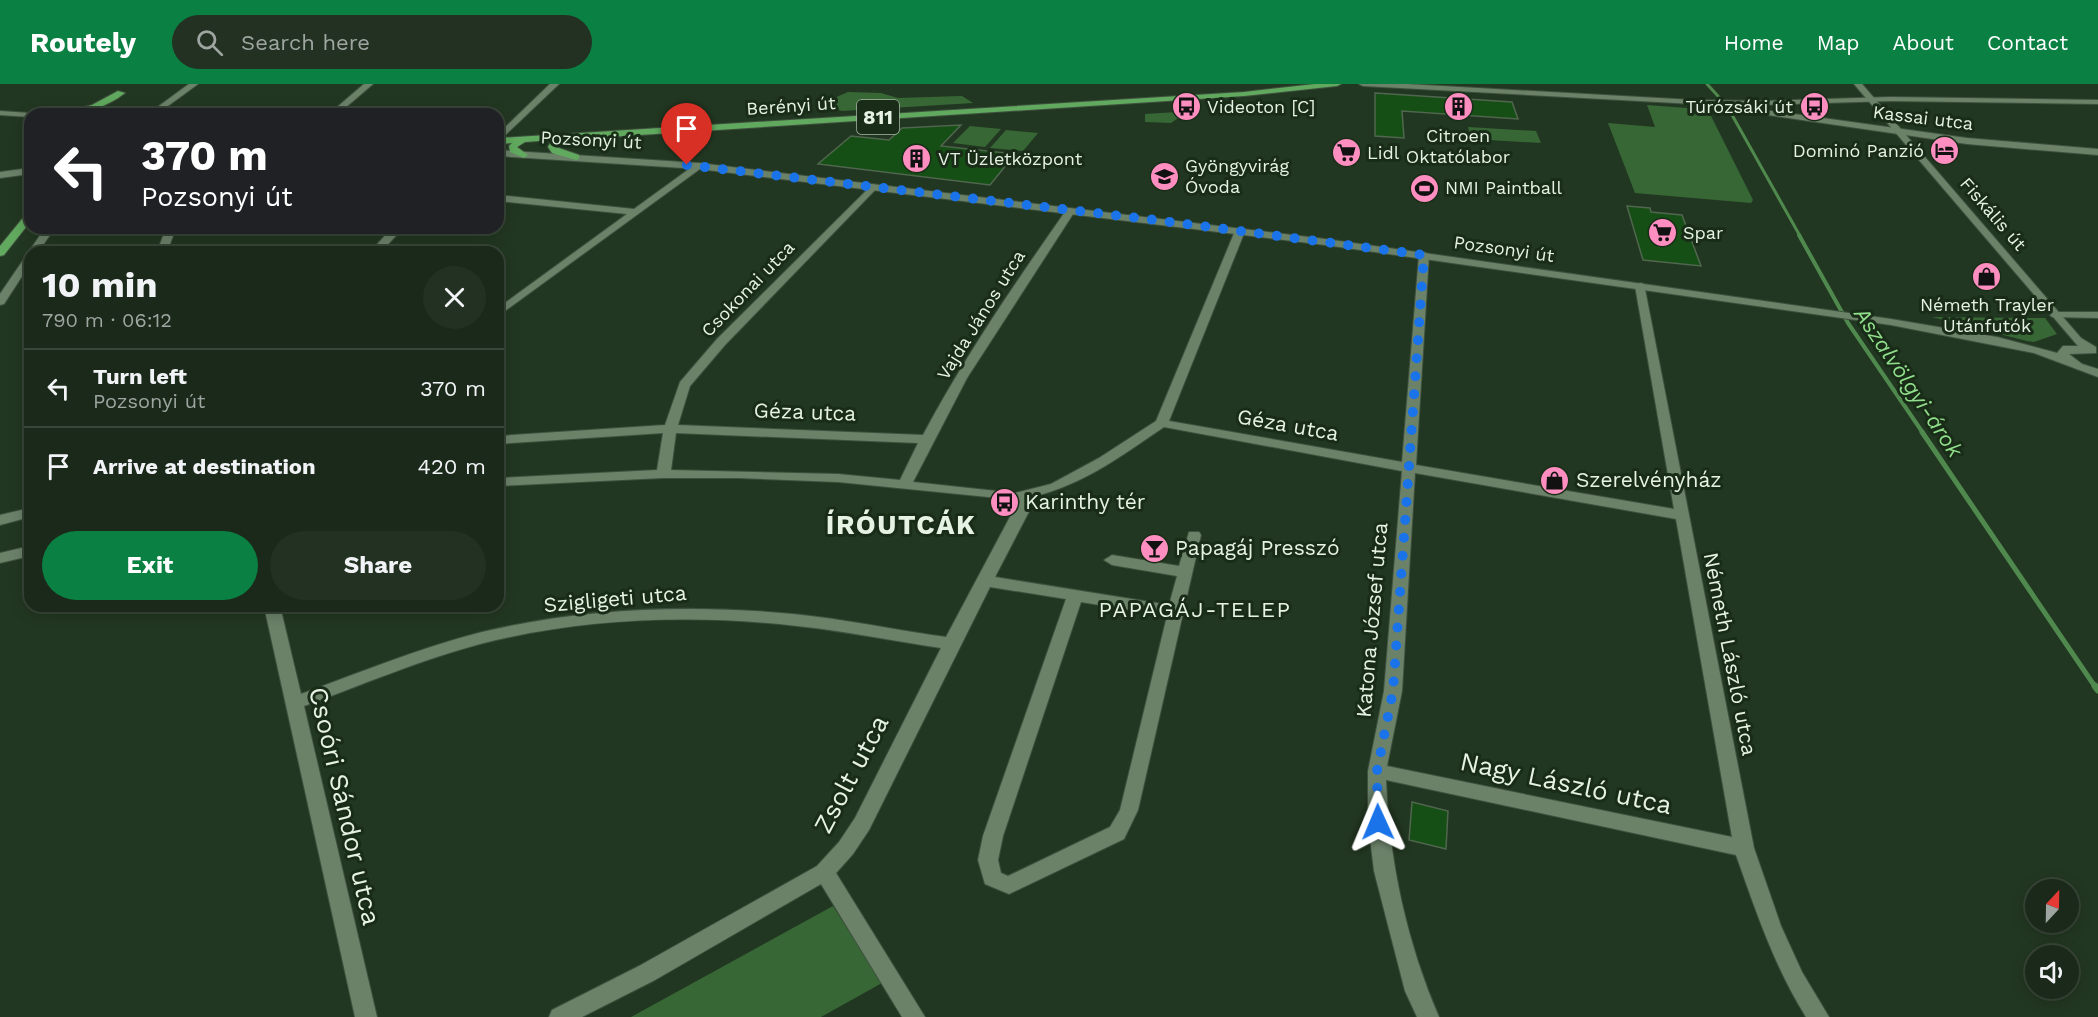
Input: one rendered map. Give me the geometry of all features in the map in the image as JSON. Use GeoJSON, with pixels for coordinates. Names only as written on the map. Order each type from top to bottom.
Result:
{"type":"FeatureCollection","features":[{"type":"Feature","properties":{"kind":"main road"},"geometry":{"type":"LineString","coordinates":[[109,108],[127,84]]}},
{"type":"Feature","properties":{"kind":"main road","name":"Berényi út"},"geometry":{"type":"LineString","coordinates":[[504,140],[1234,95],[1337,84]]}},
{"type":"Feature","properties":{"kind":"main road"},"geometry":{"type":"LineString","coordinates":[[90,108],[121,93]]}},
{"type":"Feature","properties":{"kind":"main road"},"geometry":{"type":"LineString","coordinates":[[559,137],[552,147],[555,151],[576,157]]}},
{"type":"Feature","properties":{"kind":"main road"},"geometry":{"type":"LineString","coordinates":[[522,140],[513,146],[513,150],[524,154]]}},
{"type":"Feature","properties":{"kind":"main road"},"geometry":{"type":"LineString","coordinates":[[0,253],[24,223]]}},
{"type":"Feature","properties":{"kind":"street"},"geometry":{"type":"LineString","coordinates":[[160,108],[194,84]]}},
{"type":"Feature","properties":{"kind":"street"},"geometry":{"type":"LineString","coordinates":[[340,108],[369,84]]}},
{"type":"Feature","properties":{"kind":"street"},"geometry":{"type":"LineString","coordinates":[[504,134],[555,84]]}},
{"type":"Feature","properties":{"kind":"street"},"geometry":{"type":"LineString","coordinates":[[1363,84],[1715,102],[1872,99],[2098,102]]}},
{"type":"Feature","properties":{"kind":"street"},"geometry":{"type":"LineString","coordinates":[[1421,87],[1435,84]]}},
{"type":"Feature","properties":{"kind":"street"},"geometry":{"type":"LineString","coordinates":[[1448,84],[1467,89]]}},
{"type":"Feature","properties":{"kind":"street","name":"Fiskális út"},"geometry":{"type":"LineString","coordinates":[[1858,84],[2056,315],[2070,350]]}},
{"type":"Feature","properties":{"kind":"street"},"geometry":{"type":"LineString","coordinates":[[1833,101],[1860,104],[1881,110]]}},
{"type":"Feature","properties":{"kind":"street","name":"Kassai utca"},"geometry":{"type":"LineString","coordinates":[[1744,110],[2030,148],[2098,152]]}},
{"type":"Feature","properties":{"kind":"street"},"geometry":{"type":"LineString","coordinates":[[0,113],[24,115]]}},
{"type":"Feature","properties":{"kind":"street","name":"Pozsonyi út"},"geometry":{"type":"LineString","coordinates":[[504,153],[699,166],[1240,231],[1856,317],[1954,332],[2037,350],[2070,350]]}},
{"type":"Feature","properties":{"kind":"street"},"geometry":{"type":"LineString","coordinates":[[504,309],[699,166]]}},
{"type":"Feature","properties":{"kind":"street"},"geometry":{"type":"LineString","coordinates":[[0,175],[24,172]]}},
{"type":"Feature","properties":{"kind":"street","name":"Csokonai utca"},"geometry":{"type":"LineString","coordinates":[[670,429],[684,384],[873,187]]}},
{"type":"Feature","properties":{"kind":"street"},"geometry":{"type":"LineString","coordinates":[[504,199],[636,212]]}},
{"type":"Feature","properties":{"kind":"street","name":"Vajda János utca"},"geometry":{"type":"LineString","coordinates":[[926,439],[978,348],[1070,211]]}},
{"type":"Feature","properties":{"kind":"street"},"geometry":{"type":"LineString","coordinates":[[504,482],[663,474],[791,475],[905,484],[998,495],[1025,496],[1056,487],[1076,478],[1162,423],[1240,231]]}},
{"type":"Feature","properties":{"kind":"street"},"geometry":{"type":"LineString","coordinates":[[381,246],[392,234]]}},
{"type":"Feature","properties":{"kind":"street","name":"Katona József utca"},"geometry":{"type":"LineString","coordinates":[[1424,255],[1393,691],[1377,771],[1378,822],[1384,871],[1416,991],[1428,1017]]}},
{"type":"Feature","properties":{"kind":"street"},"geometry":{"type":"LineString","coordinates":[[0,302],[24,265]]}},
{"type":"Feature","properties":{"kind":"street","name":"Németh László utca"},"geometry":{"type":"LineString","coordinates":[[1640,286],[1744,848],[1771,926],[1794,979],[1818,1017]]}},
{"type":"Feature","properties":{"kind":"street"},"geometry":{"type":"LineString","coordinates":[[2056,315],[2098,315]]}},
{"type":"Feature","properties":{"kind":"street"},"geometry":{"type":"LineString","coordinates":[[2095,351],[2070,350],[2078,367],[2097,373]]}},
{"type":"Feature","properties":{"kind":"street","name":"Géza utca"},"geometry":{"type":"LineString","coordinates":[[1162,423],[1681,515]]}},
{"type":"Feature","properties":{"kind":"street"},"geometry":{"type":"LineString","coordinates":[[663,474],[670,429]]}},
{"type":"Feature","properties":{"kind":"street","name":"Géza utca"},"geometry":{"type":"LineString","coordinates":[[504,440],[670,429],[815,432],[926,439]]}},
{"type":"Feature","properties":{"kind":"street"},"geometry":{"type":"LineString","coordinates":[[905,484],[926,439]]}},
{"type":"Feature","properties":{"kind":"street","name":"Zsolt utca"},"geometry":{"type":"LineString","coordinates":[[560,1017],[647,973],[824,872],[846,848],[862,824],[951,644],[987,581],[1027,502],[1025,496]]}},
{"type":"Feature","properties":{"kind":"street"},"geometry":{"type":"LineString","coordinates":[[0,520],[24,514]]}},
{"type":"Feature","properties":{"kind":"street"},"geometry":{"type":"LineString","coordinates":[[1075,596],[993,836],[988,860],[992,878],[1009,885],[1117,832],[1129,810],[1194,534]]}},
{"type":"Feature","properties":{"kind":"street"},"geometry":{"type":"LineString","coordinates":[[0,558],[24,552]]}},
{"type":"Feature","properties":{"kind":"street"},"geometry":{"type":"LineString","coordinates":[[1112,560],[1184,572]]}},
{"type":"Feature","properties":{"kind":"street"},"geometry":{"type":"LineString","coordinates":[[987,581],[1176,612]]}},
{"type":"Feature","properties":{"kind":"street","name":"Csoóri Sándor utca"},"geometry":{"type":"LineString","coordinates":[[273,612],[366,1017]]}},
{"type":"Feature","properties":{"kind":"street","name":"Szigligeti utca"},"geometry":{"type":"LineString","coordinates":[[293,703],[439,651],[481,639],[556,624],[640,616],[686,614],[772,618],[951,644]]}},
{"type":"Feature","properties":{"kind":"street","name":"Nagy László utca"},"geometry":{"type":"LineString","coordinates":[[1377,771],[1744,848]]}},
{"type":"Feature","properties":{"kind":"street"},"geometry":{"type":"LineString","coordinates":[[824,872],[914,1017]]}},
{"type":"Feature","properties":{"kind":"green space"},"geometry":{"type":"Polygon","coordinates":[[[848,92],[881,93],[898,98],[962,96],[973,103],[842,111],[834,108],[832,99],[848,92]]]}},
{"type":"Feature","properties":{"kind":"green space"},"geometry":{"type":"Polygon","coordinates":[[[1647,105],[1687,108],[1711,116],[1753,200],[1751,203],[1635,193],[1608,123],[1655,127],[1647,105]]]}},
{"type":"Feature","properties":{"kind":"green space"},"geometry":{"type":"Polygon","coordinates":[[[1177,112],[1181,116],[1171,123],[1145,122],[1145,114],[1177,112]]]}},
{"type":"Feature","properties":{"kind":"green space"},"geometry":{"type":"Polygon","coordinates":[[[970,126],[1001,129],[985,147],[953,143],[970,126]]]}},
{"type":"Feature","properties":{"kind":"green space"},"geometry":{"type":"Polygon","coordinates":[[[1468,127],[1536,131],[1541,143],[1472,139],[1468,127]]]}},
{"type":"Feature","properties":{"kind":"green space"},"geometry":{"type":"Polygon","coordinates":[[[1006,130],[1038,133],[1023,151],[990,148],[1006,130]]]}},
{"type":"Feature","properties":{"kind":"green space"},"geometry":{"type":"Polygon","coordinates":[[[1932,317],[2045,318],[2057,334],[2034,342],[1932,317]]]}},
{"type":"Feature","properties":{"kind":"green space"},"geometry":{"type":"Polygon","coordinates":[[[833,906],[882,983],[821,1017],[631,1017],[833,906]]]}},
{"type":"Feature","properties":{"kind":"building","name":"Citroen Oktatólabor"},"geometry":{"type":"Polygon","coordinates":[[[1375,93],[1512,102],[1518,119],[1402,111],[1404,138],[1375,136],[1375,93]]]}},
{"type":"Feature","properties":{"kind":"building","name":"VT Üzletközpont"},"geometry":{"type":"Polygon","coordinates":[[[961,125],[941,146],[1015,154],[990,185],[818,164],[851,136],[889,140],[902,128],[961,125]]]}},
{"type":"Feature","properties":{"kind":"building","name":"Spar"},"geometry":{"type":"Polygon","coordinates":[[[1627,206],[1650,208],[1651,212],[1682,215],[1701,266],[1643,260],[1627,206]]]}},
{"type":"Feature","properties":{"kind":"building"},"geometry":{"type":"Polygon","coordinates":[[[1412,802],[1448,811],[1446,849],[1409,840],[1412,802]]]}},
{"type":"Feature","properties":{"kind":"waterway","name":"Aszalvölgyi-árok"},"geometry":{"type":"LineString","coordinates":[[1707,84],[1727,106],[1800,236]]}},
{"type":"Feature","properties":{"kind":"waterway","name":"Aszalvölgyi-árok"},"geometry":{"type":"LineString","coordinates":[[1799,235],[1848,323],[1923,433]]}},
{"type":"Feature","properties":{"kind":"waterway","name":"Aszalvölgyi-árok"},"geometry":{"type":"LineString","coordinates":[[1922,432],[2096,688]]}},
{"type":"Feature","properties":{"kind":"waterway","name":"Aszalvölgyi-árok"},"geometry":{"type":"LineString","coordinates":[[2095,686],[2098,690]]}},
{"type":"Feature","properties":{"kind":"place","name":"Videoton [C]"},"geometry":{"type":"Point","coordinates":[1186,107]}},
{"type":"Feature","properties":{"kind":"place","name":"Citroen Oktatólabor"},"geometry":{"type":"Point","coordinates":[1458,107]}},
{"type":"Feature","properties":{"kind":"place","name":"Túrózsáki út"},"geometry":{"type":"Point","coordinates":[1814,107]}},
{"type":"Feature","properties":{"kind":"place","name":"Dominó Panzió"},"geometry":{"type":"Point","coordinates":[1945,151]}},
{"type":"Feature","properties":{"kind":"place","name":"Lidl"},"geometry":{"type":"Point","coordinates":[1346,153]}},
{"type":"Feature","properties":{"kind":"place","name":"VT Üzletközpont"},"geometry":{"type":"Point","coordinates":[917,159]}},
{"type":"Feature","properties":{"kind":"place","name":"Gyöngyvirág Óvoda"},"geometry":{"type":"Point","coordinates":[1164,176]}},
{"type":"Feature","properties":{"kind":"place","name":"NMI Paintball"},"geometry":{"type":"Point","coordinates":[1424,188]}},
{"type":"Feature","properties":{"kind":"place","name":"Spar"},"geometry":{"type":"Point","coordinates":[1662,233]}},
{"type":"Feature","properties":{"kind":"place","name":"Németh Trayler Utánfutók"},"geometry":{"type":"Point","coordinates":[1987,276]}},
{"type":"Feature","properties":{"kind":"place","name":"Szerelvényház"},"geometry":{"type":"Point","coordinates":[1555,480]}},
{"type":"Feature","properties":{"kind":"place","name":"Karinthy tér"},"geometry":{"type":"Point","coordinates":[1004,502]}},
{"type":"Feature","properties":{"kind":"place","name":"Papagáj Presszó"},"geometry":{"type":"Point","coordinates":[1154,548]}},
{"type":"Feature","properties":{"kind":"district","name":"ÍRÓUTCÁK"},"geometry":{"type":"Point","coordinates":[901,525]}},
{"type":"Feature","properties":{"kind":"district","name":"PAPAGÁJ-TELEP"},"geometry":{"type":"Point","coordinates":[1195,609]}},
{"type":"Feature","properties":{"kind":"route"},"geometry":{"type":"LineString","coordinates":[[687,165],[1155,220],[1424,255],[1393,691],[1377,771],[1378,822]]}}]}
